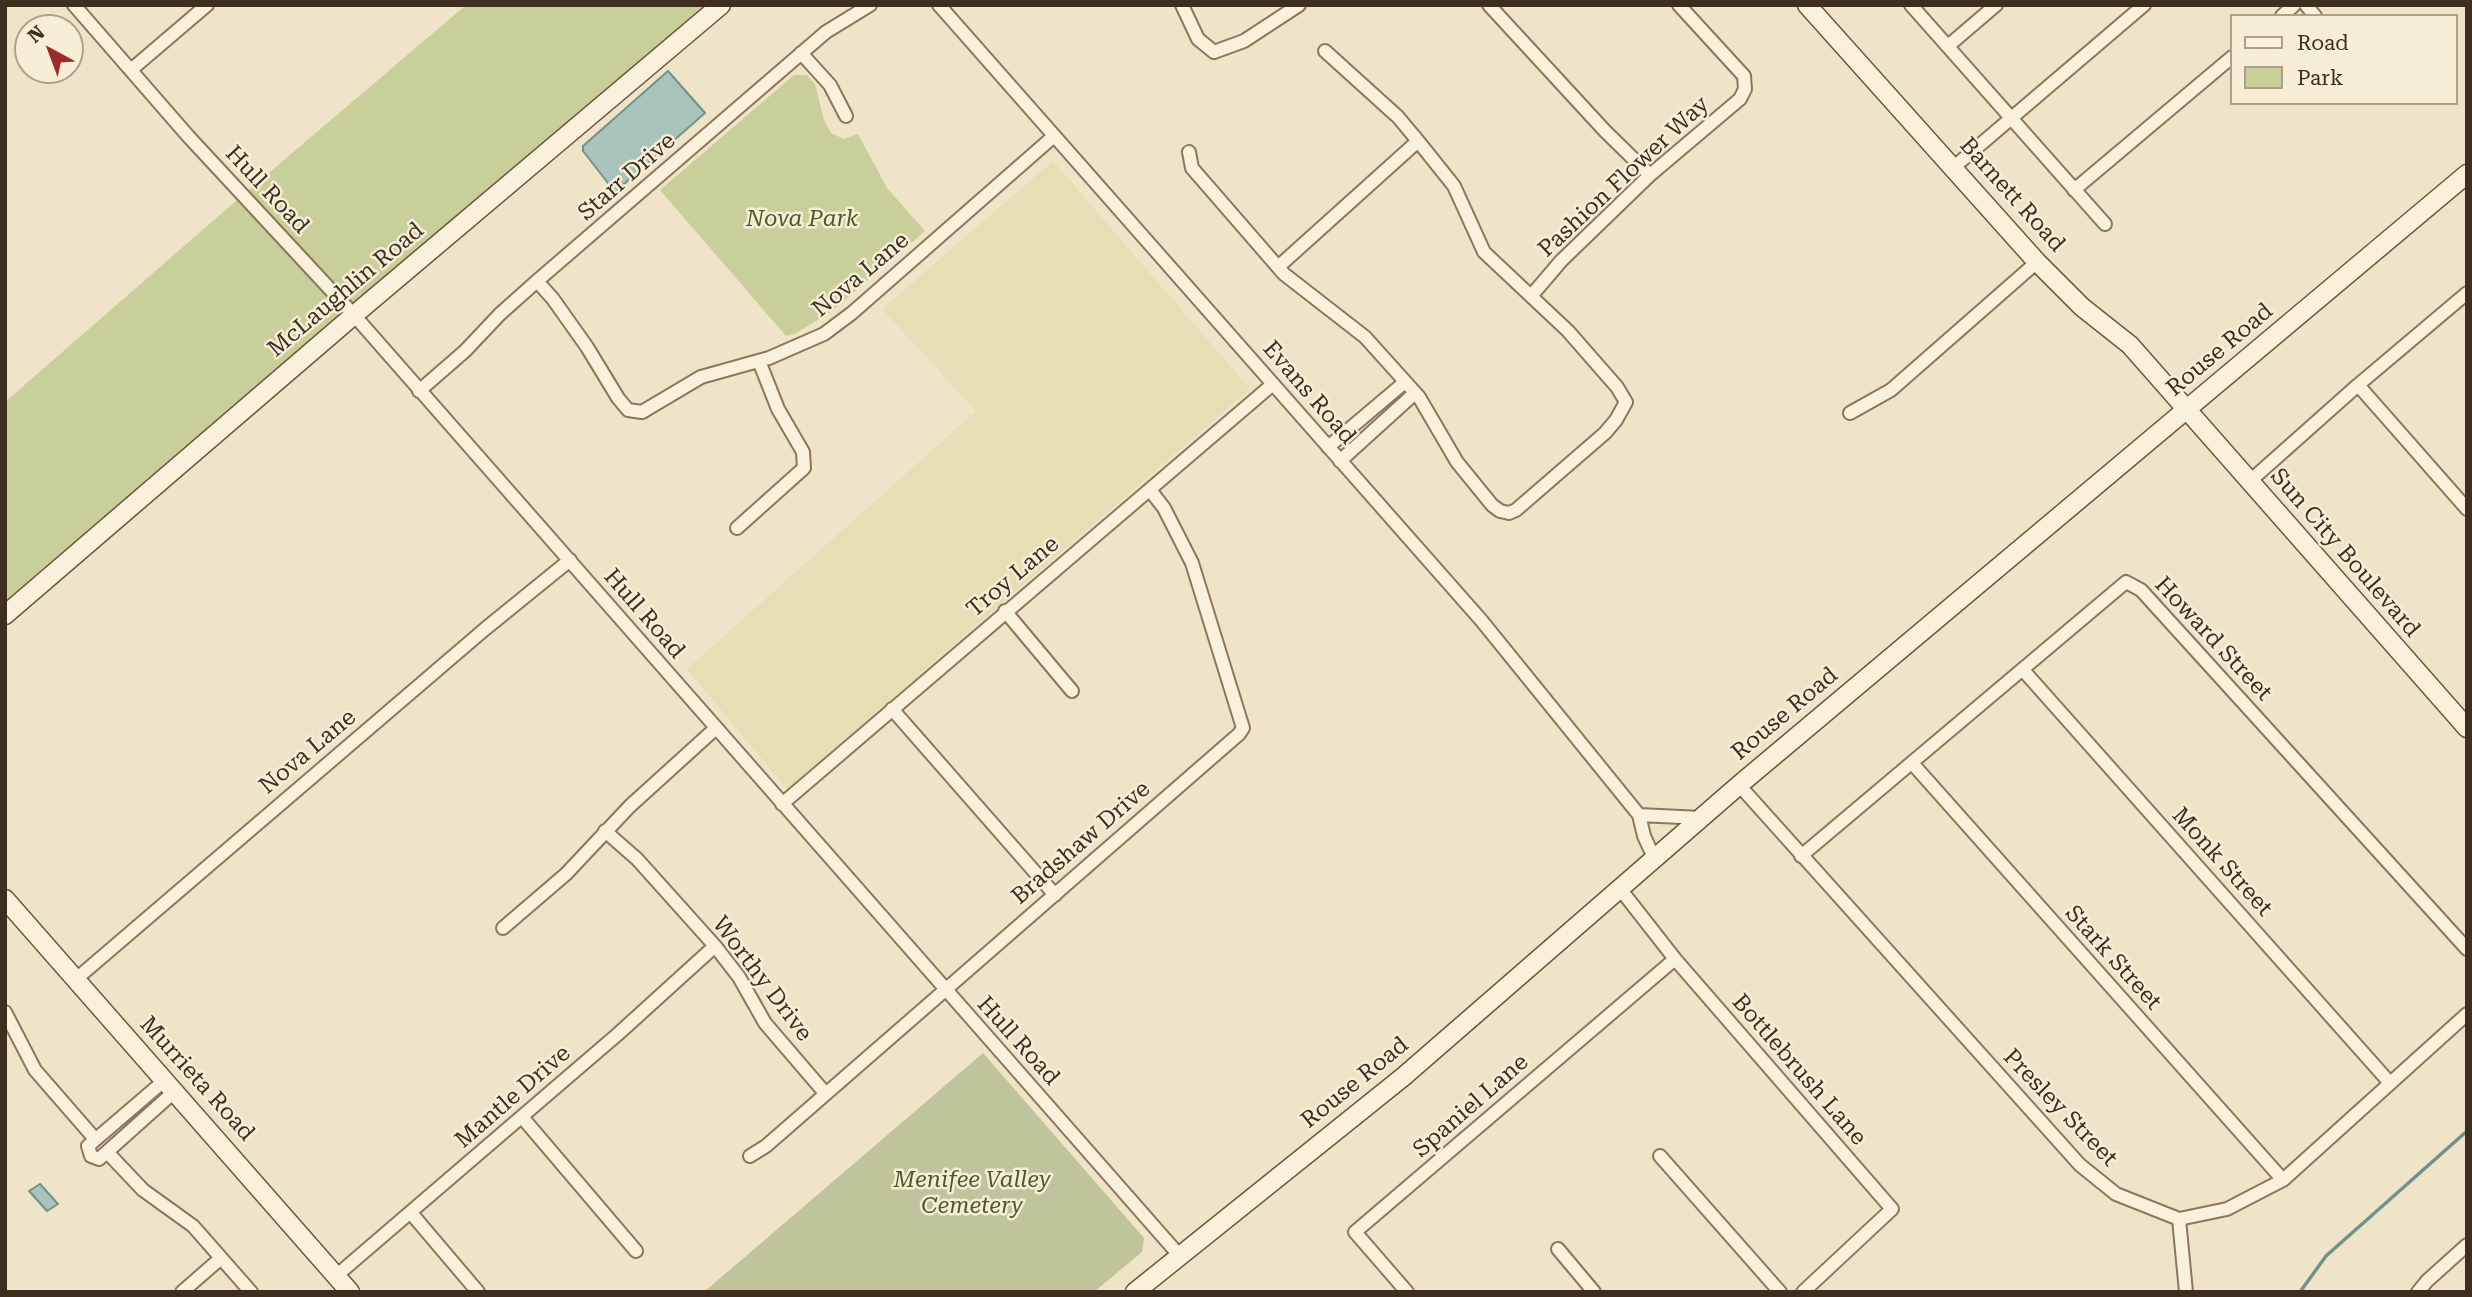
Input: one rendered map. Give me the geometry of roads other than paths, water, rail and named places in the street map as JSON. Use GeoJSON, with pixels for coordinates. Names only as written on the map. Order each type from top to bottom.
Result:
{"type":"FeatureCollection","features":[{"type":"Feature","properties":{"kind":"street","name":"Hull Road"},"geometry":{"type":"LineString","coordinates":[[74,5],[188,136],[354,315],[1179,1255]]}},
{"type":"Feature","properties":{"kind":"street"},"geometry":{"type":"LineString","coordinates":[[132,69],[207,5]]}},
{"type":"Feature","properties":{"kind":"street","name":"McLaughlin Road"},"geometry":{"type":"LineString","coordinates":[[5,615],[354,315],[722,5]]}},
{"type":"Feature","properties":{"kind":"street","name":"Starr Drive"},"geometry":{"type":"LineString","coordinates":[[419,391],[465,351],[500,314],[537,281],[826,32],[870,5]]}},
{"type":"Feature","properties":{"kind":"street","name":"Evans Road"},"geometry":{"type":"LineString","coordinates":[[939,5],[1481,621],[1639,815],[1644,836],[1656,860]]}},
{"type":"Feature","properties":{"kind":"street"},"geometry":{"type":"LineString","coordinates":[[1182,5],[1198,38],[1214,52],[1244,41],[1299,5]]}},
{"type":"Feature","properties":{"kind":"street"},"geometry":{"type":"LineString","coordinates":[[1489,5],[1605,131],[1650,175]]}},
{"type":"Feature","properties":{"kind":"street","name":"Pashion Flower Way"},"geometry":{"type":"LineString","coordinates":[[1532,295],[1561,261],[1650,175],[1740,99],[1745,89],[1744,76],[1679,5]]}},
{"type":"Feature","properties":{"kind":"street","name":"Barnett Road"},"geometry":{"type":"LineString","coordinates":[[1807,5],[2037,262],[2082,307],[2130,345],[2187,410]]}},
{"type":"Feature","properties":{"kind":"street"},"geometry":{"type":"LineString","coordinates":[[1912,5],[2105,224]]}},
{"type":"Feature","properties":{"kind":"street"},"geometry":{"type":"LineString","coordinates":[[1948,46],[1996,5]]}},
{"type":"Feature","properties":{"kind":"street"},"geometry":{"type":"LineString","coordinates":[[1954,167],[2144,5]]}},
{"type":"Feature","properties":{"kind":"street"},"geometry":{"type":"LineString","coordinates":[[1189,152],[1192,168],[1278,267],[1303,290],[1365,337],[1415,393],[1457,462],[1492,505],[1509,513],[1516,510],[1605,433],[1626,402],[1617,387],[1568,331],[1484,252],[1454,186],[1398,117],[1325,51]]}},
{"type":"Feature","properties":{"kind":"street"},"geometry":{"type":"LineString","coordinates":[[802,53],[830,85],[846,116]]}},
{"type":"Feature","properties":{"kind":"street"},"geometry":{"type":"LineString","coordinates":[[2074,190],[2230,59]]}},
{"type":"Feature","properties":{"kind":"street","name":"Nova Lane"},"geometry":{"type":"LineString","coordinates":[[537,281],[587,347],[618,398],[628,410],[642,412],[701,377],[759,361],[824,334],[852,313],[1054,136]]}},
{"type":"Feature","properties":{"kind":"street"},"geometry":{"type":"LineString","coordinates":[[1278,267],[1418,141]]}},
{"type":"Feature","properties":{"kind":"street","name":"Rouse Road"},"geometry":{"type":"LineString","coordinates":[[1135,1292],[1403,1077],[1656,860],[1739,785],[2467,174]]}},
{"type":"Feature","properties":{"kind":"street"},"geometry":{"type":"LineString","coordinates":[[1850,413],[1891,390],[2037,262]]}},
{"type":"Feature","properties":{"kind":"street"},"geometry":{"type":"LineString","coordinates":[[2249,482],[2467,293]]}},
{"type":"Feature","properties":{"kind":"street"},"geometry":{"type":"LineString","coordinates":[[737,528],[804,468],[803,452],[778,409],[759,361]]}},
{"type":"Feature","properties":{"kind":"street"},"geometry":{"type":"LineString","coordinates":[[1328,447],[1405,382]]}},
{"type":"Feature","properties":{"kind":"street","name":"Troy Lane"},"geometry":{"type":"LineString","coordinates":[[782,804],[1273,384]]}},
{"type":"Feature","properties":{"kind":"street"},"geometry":{"type":"LineString","coordinates":[[2358,385],[2467,509]]}},
{"type":"Feature","properties":{"kind":"street"},"geometry":{"type":"LineString","coordinates":[[1340,461],[1415,393]]}},
{"type":"Feature","properties":{"kind":"street","name":"Sun City Boulevard"},"geometry":{"type":"LineString","coordinates":[[2187,410],[2467,727]]}},
{"type":"Feature","properties":{"kind":"street","name":"Bradshaw Drive"},"geometry":{"type":"LineString","coordinates":[[750,1156],[766,1146],[945,991],[1243,728],[1192,563],[1164,508],[1150,489]]}},
{"type":"Feature","properties":{"kind":"street","name":"Nova Lane"},"geometry":{"type":"LineString","coordinates":[[75,980],[475,637],[570,560]]}},
{"type":"Feature","properties":{"kind":"street","name":"Howard Street"},"geometry":{"type":"LineString","coordinates":[[1801,856],[2126,582],[2141,590],[2467,950]]}},
{"type":"Feature","properties":{"kind":"street"},"geometry":{"type":"LineString","coordinates":[[1005,611],[1072,691]]}},
{"type":"Feature","properties":{"kind":"street","name":"Monk Street"},"geometry":{"type":"LineString","coordinates":[[2023,670],[2390,1083]]}},
{"type":"Feature","properties":{"kind":"street"},"geometry":{"type":"LineString","coordinates":[[892,709],[1055,895]]}},
{"type":"Feature","properties":{"kind":"street"},"geometry":{"type":"LineString","coordinates":[[503,928],[566,874],[605,831],[716,728]]}},
{"type":"Feature","properties":{"kind":"street","name":"Stark Street"},"geometry":{"type":"LineString","coordinates":[[1913,763],[2283,1180]]}},
{"type":"Feature","properties":{"kind":"street","name":"Presley Street"},"geometry":{"type":"LineString","coordinates":[[1739,785],[2080,1165],[2116,1194],[2179,1219]]}},
{"type":"Feature","properties":{"kind":"street"},"geometry":{"type":"LineString","coordinates":[[1639,815],[1702,818]]}},
{"type":"Feature","properties":{"kind":"street","name":"Worthy Drive"},"geometry":{"type":"LineString","coordinates":[[605,831],[637,859],[715,946],[739,977],[765,1023],[825,1093]]}},
{"type":"Feature","properties":{"kind":"street","name":"Bottlebrush Lane"},"geometry":{"type":"LineString","coordinates":[[1621,890],[1675,959],[1892,1209],[1803,1292]]}},
{"type":"Feature","properties":{"kind":"street","name":"Murrieta Road"},"geometry":{"type":"LineString","coordinates":[[5,899],[351,1292]]}},
{"type":"Feature","properties":{"kind":"street","name":"Mantle Drive"},"geometry":{"type":"LineString","coordinates":[[336,1276],[522,1117],[715,946]]}},
{"type":"Feature","properties":{"kind":"street","name":"Spaniel Lane"},"geometry":{"type":"LineString","coordinates":[[1408,1292],[1355,1232],[1675,959]]}},
{"type":"Feature","properties":{"kind":"street"},"geometry":{"type":"LineString","coordinates":[[5,1012],[35,1070],[96,1139]]}},
{"type":"Feature","properties":{"kind":"street"},"geometry":{"type":"LineString","coordinates":[[2186,1292],[2179,1219],[2227,1209],[2283,1180],[2467,1014]]}},
{"type":"Feature","properties":{"kind":"street"},"geometry":{"type":"LineString","coordinates":[[170,1086],[99,1159],[90,1156],[88,1148],[96,1139],[170,1086]]}},
{"type":"Feature","properties":{"kind":"street"},"geometry":{"type":"LineString","coordinates":[[522,1117],[636,1251]]}},
{"type":"Feature","properties":{"kind":"street"},"geometry":{"type":"LineString","coordinates":[[107,1152],[143,1190],[193,1226],[251,1292]]}},
{"type":"Feature","properties":{"kind":"street"},"geometry":{"type":"LineString","coordinates":[[1660,1156],[1780,1292]]}},
{"type":"Feature","properties":{"kind":"street"},"geometry":{"type":"LineString","coordinates":[[411,1213],[478,1292]]}},
{"type":"Feature","properties":{"kind":"street"},"geometry":{"type":"LineString","coordinates":[[2418,1292],[2467,1245]]}},
{"type":"Feature","properties":{"kind":"street"},"geometry":{"type":"LineString","coordinates":[[1558,1250],[1594,1292]]}},
{"type":"Feature","properties":{"kind":"street"},"geometry":{"type":"LineString","coordinates":[[182,1292],[221,1258]]}},
{"type":"Feature","properties":{"kind":"water"},"geometry":{"type":"Polygon","coordinates":[[[668,71],[705,113],[615,192],[583,151],[583,146],[668,71]]]}},
{"type":"Feature","properties":{"kind":"water"},"geometry":{"type":"Polygon","coordinates":[[[40,1184],[58,1204],[47,1211],[29,1191],[40,1184]]]}},
{"type":"Feature","properties":{"kind":"waterway"},"geometry":{"type":"LineString","coordinates":[[2300,1292],[2326,1256],[2467,1131]]}},
{"type":"Feature","properties":{"kind":"park label","name":"Nova Park"},"geometry":{"type":"Point","coordinates":[802,219]}},
{"type":"Feature","properties":{"kind":"park label","name":"Menifee Valley Cemetery"},"geometry":{"type":"Point","coordinates":[972,1193]}}]}
